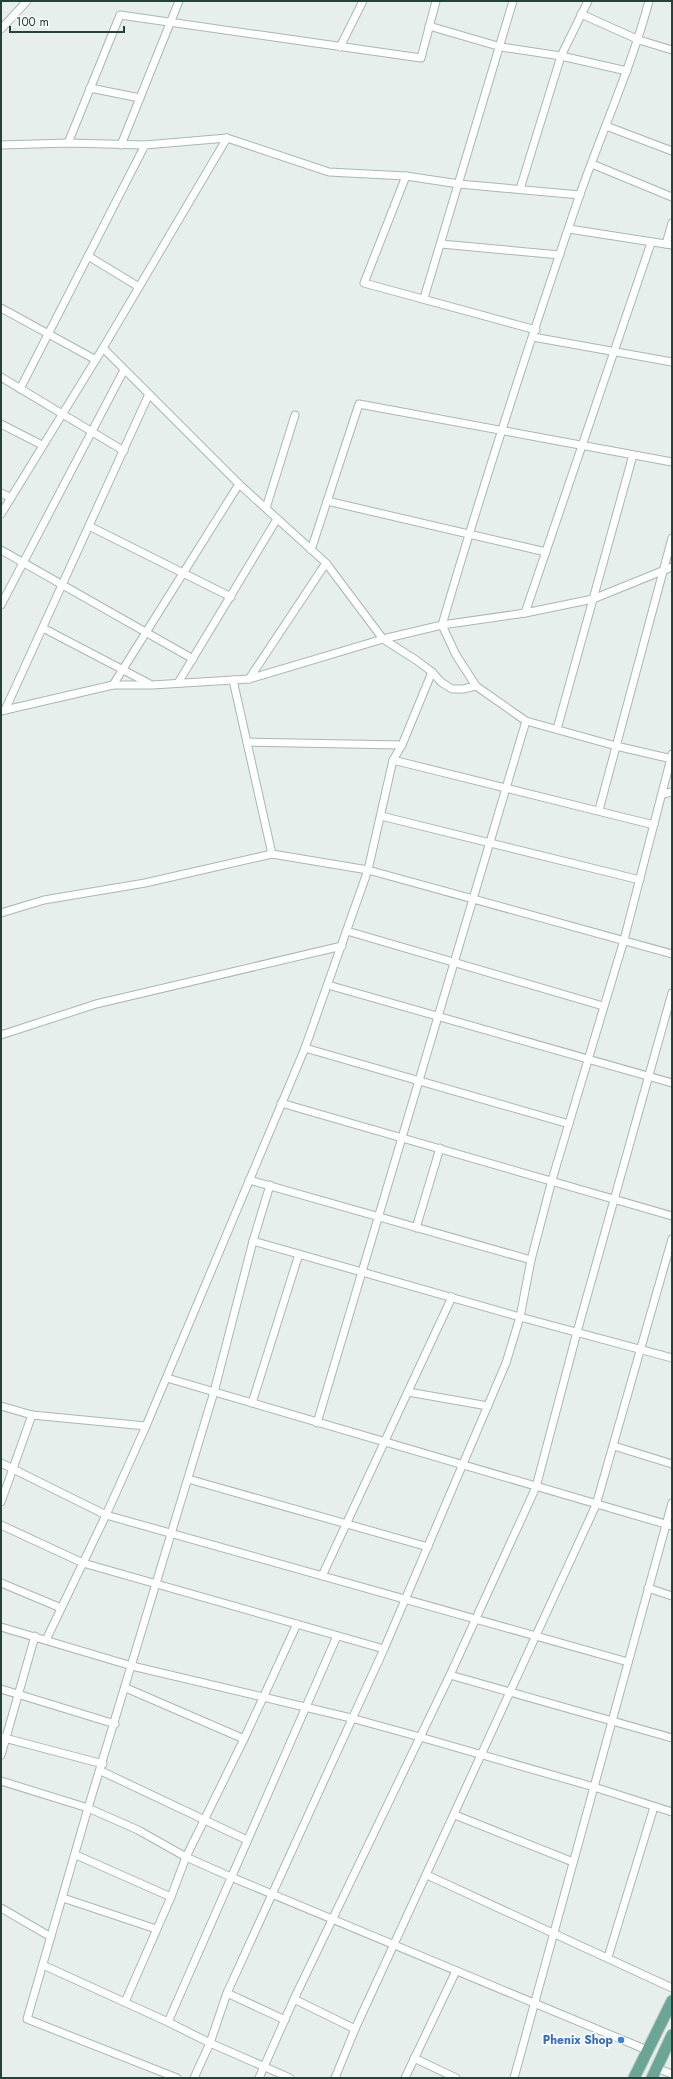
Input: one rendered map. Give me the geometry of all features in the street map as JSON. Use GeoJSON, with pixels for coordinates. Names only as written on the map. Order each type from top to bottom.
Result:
{"type":"FeatureCollection","features":[{"type":"Feature","properties":{"kind":"main road"},"geometry":{"type":"LineString","coordinates":[[634,2078],[672,2001]]}},
{"type":"Feature","properties":{"kind":"main road"},"geometry":{"type":"LineString","coordinates":[[654,2073],[672,2035]]}},
{"type":"Feature","properties":{"kind":"street"},"geometry":{"type":"LineString","coordinates":[[2,28],[26,1]]}},
{"type":"Feature","properties":{"kind":"street"},"geometry":{"type":"LineString","coordinates":[[121,145],[179,1]]}},
{"type":"Feature","properties":{"kind":"street"},"geometry":{"type":"LineString","coordinates":[[340,47],[363,1]]}},
{"type":"Feature","properties":{"kind":"street"},"geometry":{"type":"LineString","coordinates":[[68,143],[120,15],[421,58],[436,1]]}},
{"type":"Feature","properties":{"kind":"street"},"geometry":{"type":"LineString","coordinates":[[424,298],[514,1]]}},
{"type":"Feature","properties":{"kind":"street"},"geometry":{"type":"LineString","coordinates":[[520,190],[561,56],[588,1]]}},
{"type":"Feature","properties":{"kind":"street"},"geometry":{"type":"LineString","coordinates":[[194,2078],[210,2043],[227,1993],[274,1895],[351,1718],[384,1650],[506,1362],[520,1317],[531,1260],[552,1180],[624,940],[663,794],[671,757],[616,746],[526,721],[476,686],[456,655],[442,624],[468,534],[580,195],[627,71],[649,1]]}},
{"type":"Feature","properties":{"kind":"street"},"geometry":{"type":"LineString","coordinates":[[582,14],[638,40],[672,50]]}},
{"type":"Feature","properties":{"kind":"street"},"geometry":{"type":"LineString","coordinates":[[429,26],[501,48],[561,56],[627,71]]}},
{"type":"Feature","properties":{"kind":"street"},"geometry":{"type":"LineString","coordinates":[[90,88],[140,98]]}},
{"type":"Feature","properties":{"kind":"street"},"geometry":{"type":"LineString","coordinates":[[606,126],[672,151]]}},
{"type":"Feature","properties":{"kind":"street"},"geometry":{"type":"LineString","coordinates":[[2,147],[68,143],[145,145],[227,138],[329,172],[406,176],[459,184],[580,195]]}},
{"type":"Feature","properties":{"kind":"street"},"geometry":{"type":"LineString","coordinates":[[1,514],[42,445],[96,360],[227,138]]}},
{"type":"Feature","properties":{"kind":"street"},"geometry":{"type":"LineString","coordinates":[[20,389],[145,145]]}},
{"type":"Feature","properties":{"kind":"street"},"geometry":{"type":"LineString","coordinates":[[592,164],[672,197]]}},
{"type":"Feature","properties":{"kind":"street"},"geometry":{"type":"LineString","coordinates":[[406,176],[364,283],[424,298],[536,330]]}},
{"type":"Feature","properties":{"kind":"street"},"geometry":{"type":"LineString","coordinates":[[569,229],[669,245],[672,223]]}},
{"type":"Feature","properties":{"kind":"street"},"geometry":{"type":"LineString","coordinates":[[525,613],[651,243]]}},
{"type":"Feature","properties":{"kind":"street"},"geometry":{"type":"LineString","coordinates":[[441,244],[560,256]]}},
{"type":"Feature","properties":{"kind":"street"},"geometry":{"type":"LineString","coordinates":[[88,256],[139,287]]}},
{"type":"Feature","properties":{"kind":"street"},"geometry":{"type":"LineString","coordinates":[[1,308],[96,360]]}},
{"type":"Feature","properties":{"kind":"street"},"geometry":{"type":"LineString","coordinates":[[533,337],[672,362]]}},
{"type":"Feature","properties":{"kind":"street"},"geometry":{"type":"LineString","coordinates":[[103,348],[239,484],[326,563],[383,638],[432,672],[441,682],[452,689],[463,689],[476,686]]}},
{"type":"Feature","properties":{"kind":"street"},"geometry":{"type":"LineString","coordinates":[[1,605],[124,370]]}},
{"type":"Feature","properties":{"kind":"street"},"geometry":{"type":"LineString","coordinates":[[1,377],[124,451]]}},
{"type":"Feature","properties":{"kind":"street"},"geometry":{"type":"LineString","coordinates":[[3,711],[63,585],[149,394]]}},
{"type":"Feature","properties":{"kind":"street"},"geometry":{"type":"LineString","coordinates":[[311,550],[359,404],[672,462]]}},
{"type":"Feature","properties":{"kind":"street"},"geometry":{"type":"LineString","coordinates":[[266,508],[295,415]]}},
{"type":"Feature","properties":{"kind":"street"},"geometry":{"type":"LineString","coordinates":[[1,424],[42,445]]}},
{"type":"Feature","properties":{"kind":"street"},"geometry":{"type":"LineString","coordinates":[[557,729],[634,455]]}},
{"type":"Feature","properties":{"kind":"street"},"geometry":{"type":"LineString","coordinates":[[113,685],[239,484]]}},
{"type":"Feature","properties":{"kind":"street"},"geometry":{"type":"LineString","coordinates":[[1,493],[11,498]]}},
{"type":"Feature","properties":{"kind":"street"},"geometry":{"type":"LineString","coordinates":[[327,501],[546,552]]}},
{"type":"Feature","properties":{"kind":"street"},"geometry":{"type":"LineString","coordinates":[[178,684],[277,519]]}},
{"type":"Feature","properties":{"kind":"street"},"geometry":{"type":"LineString","coordinates":[[89,526],[231,597]]}},
{"type":"Feature","properties":{"kind":"street"},"geometry":{"type":"LineString","coordinates":[[599,810],[672,538]]}},
{"type":"Feature","properties":{"kind":"street"},"geometry":{"type":"LineString","coordinates":[[1,550],[193,659]]}},
{"type":"Feature","properties":{"kind":"street"},"geometry":{"type":"LineString","coordinates":[[249,679],[326,563]]}},
{"type":"Feature","properties":{"kind":"street"},"geometry":{"type":"LineString","coordinates":[[3,711],[113,685],[178,684],[249,679],[383,638],[442,624],[525,613],[593,599],[672,567]]}},
{"type":"Feature","properties":{"kind":"street"},"geometry":{"type":"LineString","coordinates":[[42,628],[152,685]]}},
{"type":"Feature","properties":{"kind":"street"},"geometry":{"type":"LineString","coordinates":[[46,1640],[106,1515],[167,1378],[248,1180],[305,1048],[368,870],[393,760],[402,745],[432,672]]}},
{"type":"Feature","properties":{"kind":"street"},"geometry":{"type":"LineString","coordinates":[[234,680],[272,854]]}},
{"type":"Feature","properties":{"kind":"street"},"geometry":{"type":"LineString","coordinates":[[317,1423],[526,721]]}},
{"type":"Feature","properties":{"kind":"street"},"geometry":{"type":"LineString","coordinates":[[247,742],[402,745]]}},
{"type":"Feature","properties":{"kind":"street"},"geometry":{"type":"LineString","coordinates":[[393,760],[654,824]]}},
{"type":"Feature","properties":{"kind":"street"},"geometry":{"type":"LineString","coordinates":[[663,794],[672,792]]}},
{"type":"Feature","properties":{"kind":"street"},"geometry":{"type":"LineString","coordinates":[[381,816],[640,880]]}},
{"type":"Feature","properties":{"kind":"street"},"geometry":{"type":"LineString","coordinates":[[1,913],[44,900],[145,884],[272,854],[368,870],[672,954]]}},
{"type":"Feature","properties":{"kind":"street"},"geometry":{"type":"LineString","coordinates":[[347,931],[603,1006]]}},
{"type":"Feature","properties":{"kind":"street"},"geometry":{"type":"LineString","coordinates":[[1,1035],[96,1004],[342,946]]}},
{"type":"Feature","properties":{"kind":"street"},"geometry":{"type":"LineString","coordinates":[[328,985],[672,1083]]}},
{"type":"Feature","properties":{"kind":"street"},"geometry":{"type":"LineString","coordinates":[[259,2078],[294,1999],[450,1675],[536,1487],[577,1332],[672,993]]}},
{"type":"Feature","properties":{"kind":"street"},"geometry":{"type":"LineString","coordinates":[[305,1048],[418,1082],[568,1124]]}},
{"type":"Feature","properties":{"kind":"street"},"geometry":{"type":"LineString","coordinates":[[281,1103],[552,1180],[672,1216]]}},
{"type":"Feature","properties":{"kind":"street"},"geometry":{"type":"LineString","coordinates":[[416,1228],[440,1148]]}},
{"type":"Feature","properties":{"kind":"street"},"geometry":{"type":"LineString","coordinates":[[248,1180],[270,1185],[377,1218],[531,1260]]}},
{"type":"Feature","properties":{"kind":"street"},"geometry":{"type":"LineString","coordinates":[[177,2078],[27,2019],[76,1855],[88,1808],[126,1688],[214,1392],[253,1241],[270,1185]]}},
{"type":"Feature","properties":{"kind":"street"},"geometry":{"type":"LineString","coordinates":[[335,2078],[355,2029],[455,1815],[596,1504],[614,1446],[672,1239]]}},
{"type":"Feature","properties":{"kind":"street"},"geometry":{"type":"LineString","coordinates":[[253,1241],[520,1317],[672,1358]]}},
{"type":"Feature","properties":{"kind":"street"},"geometry":{"type":"LineString","coordinates":[[252,1403],[298,1254]]}},
{"type":"Feature","properties":{"kind":"street"},"geometry":{"type":"LineString","coordinates":[[322,1576],[452,1297]]}},
{"type":"Feature","properties":{"kind":"street"},"geometry":{"type":"LineString","coordinates":[[167,1378],[669,1525]]}},
{"type":"Feature","properties":{"kind":"street"},"geometry":{"type":"LineString","coordinates":[[408,1392],[488,1406]]}},
{"type":"Feature","properties":{"kind":"street"},"geometry":{"type":"LineString","coordinates":[[1,1406],[32,1415],[146,1426]]}},
{"type":"Feature","properties":{"kind":"street"},"geometry":{"type":"LineString","coordinates":[[1,1502],[32,1415]]}},
{"type":"Feature","properties":{"kind":"street"},"geometry":{"type":"LineString","coordinates":[[614,1446],[672,1464]]}},
{"type":"Feature","properties":{"kind":"street"},"geometry":{"type":"LineString","coordinates":[[1,1463],[106,1515],[628,1662]]}},
{"type":"Feature","properties":{"kind":"street"},"geometry":{"type":"LineString","coordinates":[[188,1479],[428,1547]]}},
{"type":"Feature","properties":{"kind":"street"},"geometry":{"type":"LineString","coordinates":[[514,2078],[648,1588],[669,1525],[672,1503]]}},
{"type":"Feature","properties":{"kind":"street"},"geometry":{"type":"LineString","coordinates":[[1,1525],[83,1563],[384,1650]]}},
{"type":"Feature","properties":{"kind":"street"},"geometry":{"type":"LineString","coordinates":[[1,1583],[61,1608]]}},
{"type":"Feature","properties":{"kind":"street"},"geometry":{"type":"LineString","coordinates":[[648,1588],[672,1596]]}},
{"type":"Feature","properties":{"kind":"street"},"geometry":{"type":"LineString","coordinates":[[125,2002],[171,1897],[186,1857],[244,1739],[296,1624]]}},
{"type":"Feature","properties":{"kind":"street"},"geometry":{"type":"LineString","coordinates":[[1,1627],[132,1666],[351,1718],[420,1737],[594,1787],[672,1812]]}},
{"type":"Feature","properties":{"kind":"street"},"geometry":{"type":"LineString","coordinates":[[1,1756],[3,1738],[35,1636]]}},
{"type":"Feature","properties":{"kind":"street"},"geometry":{"type":"LineString","coordinates":[[168,2022],[338,1636]]}},
{"type":"Feature","properties":{"kind":"street"},"geometry":{"type":"LineString","coordinates":[[450,1675],[672,1738]]}},
{"type":"Feature","properties":{"kind":"street"},"geometry":{"type":"LineString","coordinates":[[126,1688],[244,1739]]}},
{"type":"Feature","properties":{"kind":"street"},"geometry":{"type":"LineString","coordinates":[[1,1689],[115,1724]]}},
{"type":"Feature","properties":{"kind":"street"},"geometry":{"type":"LineString","coordinates":[[3,1738],[102,1767],[204,1820],[247,1840]]}},
{"type":"Feature","properties":{"kind":"street"},"geometry":{"type":"LineString","coordinates":[[1,1782],[88,1808],[138,1830],[186,1857],[231,1877],[647,2050]]}},
{"type":"Feature","properties":{"kind":"street"},"geometry":{"type":"LineString","coordinates":[[608,1957],[654,1807]]}},
{"type":"Feature","properties":{"kind":"street"},"geometry":{"type":"LineString","coordinates":[[455,1815],[573,1862]]}},
{"type":"Feature","properties":{"kind":"street"},"geometry":{"type":"LineString","coordinates":[[76,1855],[171,1897]]}},
{"type":"Feature","properties":{"kind":"street"},"geometry":{"type":"LineString","coordinates":[[427,1875],[554,1932],[672,1988]]}},
{"type":"Feature","properties":{"kind":"street"},"geometry":{"type":"LineString","coordinates":[[63,1898],[156,1929]]}},
{"type":"Feature","properties":{"kind":"street"},"geometry":{"type":"LineString","coordinates":[[1,1908],[51,1937]]}},
{"type":"Feature","properties":{"kind":"street"},"geometry":{"type":"LineString","coordinates":[[43,1965],[168,2022],[210,2043],[290,2078]]}},
{"type":"Feature","properties":{"kind":"street"},"geometry":{"type":"LineString","coordinates":[[405,2078],[456,1970]]}},
{"type":"Feature","properties":{"kind":"street"},"geometry":{"type":"LineString","coordinates":[[227,1993],[286,2020]]}},
{"type":"Feature","properties":{"kind":"street"},"geometry":{"type":"LineString","coordinates":[[294,1999],[355,2029]]}},
{"type":"Feature","properties":{"kind":"street"},"geometry":{"type":"LineString","coordinates":[[414,2058],[456,2078]]}},
{"type":"Feature","properties":{"kind":"street"},"geometry":{"type":"LineString","coordinates":[[654,2073],[672,2074]]}},
{"type":"Feature","properties":{"kind":"place","name":"Phenix Shop"},"geometry":{"type":"Point","coordinates":[621,2040]}}]}
